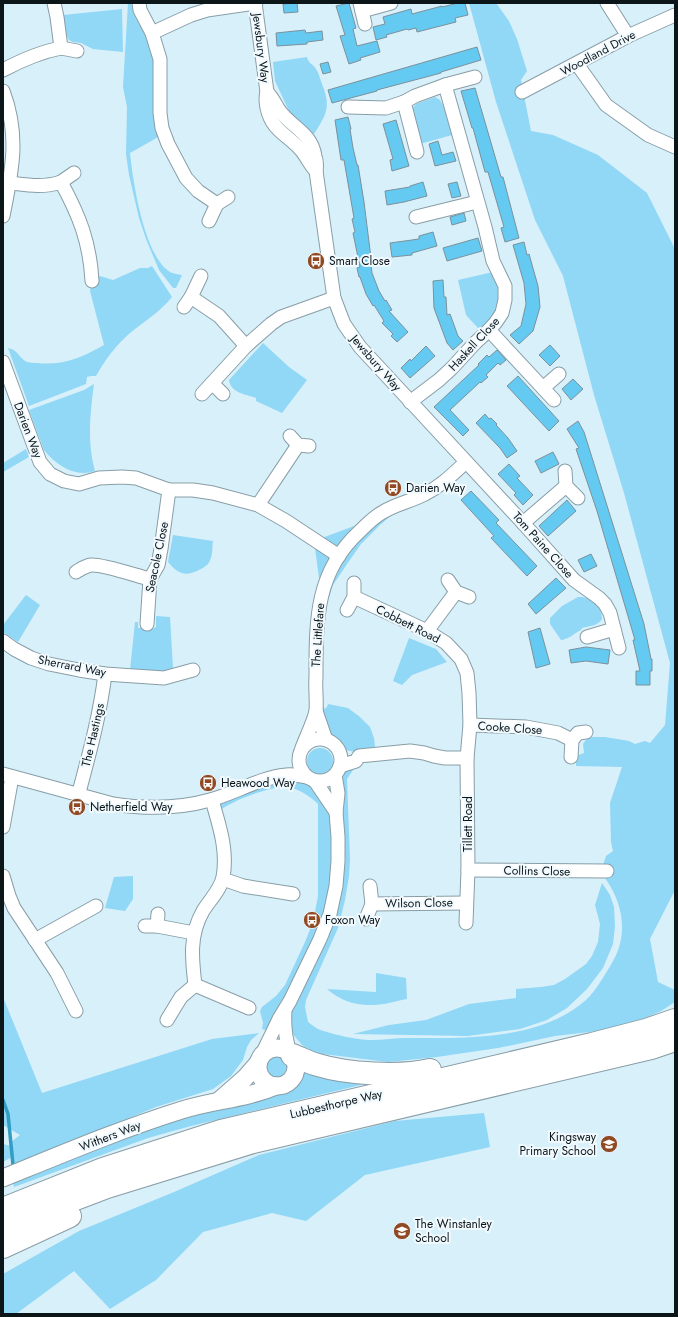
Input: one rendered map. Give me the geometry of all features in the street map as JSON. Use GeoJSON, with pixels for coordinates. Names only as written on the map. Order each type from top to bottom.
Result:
{"type":"FeatureCollection","features":[{"type":"Feature","properties":{"kind":"highway","name":"Lubbesthorpe Way"},"geometry":{"type":"LineString","coordinates":[[3,1209],[103,1169],[222,1131],[575,1048],[634,1033],[675,1020]]}},
{"type":"Feature","properties":{"kind":"highway","name":"Lubbesthorpe Way"},"geometry":{"type":"LineString","coordinates":[[3,1228],[107,1188],[253,1142],[651,1048],[675,1040]]}},
{"type":"Feature","properties":{"kind":"highway"},"geometry":{"type":"LineString","coordinates":[[291,1053],[317,1065],[362,1073],[421,1072],[458,1064],[575,1048]]}},
{"type":"Feature","properties":{"kind":"highway"},"geometry":{"type":"LineString","coordinates":[[3,1247],[98,1203],[193,1167],[253,1142]]}},
{"type":"Feature","properties":{"kind":"street"},"geometry":{"type":"LineString","coordinates":[[54,3],[61,48]]}},
{"type":"Feature","properties":{"kind":"street"},"geometry":{"type":"LineString","coordinates":[[139,3],[140,10],[152,33],[160,59],[160,113],[162,128],[168,144],[186,178],[198,191],[223,200],[209,221]]}},
{"type":"Feature","properties":{"kind":"street"},"geometry":{"type":"LineString","coordinates":[[152,33],[191,15],[207,10],[256,3]]}},
{"type":"Feature","properties":{"kind":"street","name":"Jewsbury Way"},"geometry":{"type":"LineString","coordinates":[[256,3],[267,92],[279,110],[311,142],[317,165],[316,171],[334,298],[344,324],[360,347],[466,462]]}},
{"type":"Feature","properties":{"kind":"street"},"geometry":{"type":"LineString","coordinates":[[365,24],[361,7],[391,3]]}},
{"type":"Feature","properties":{"kind":"street"},"geometry":{"type":"LineString","coordinates":[[607,3],[628,36]]}},
{"type":"Feature","properties":{"kind":"street","name":"Woodland Drive"},"geometry":{"type":"LineString","coordinates":[[522,92],[628,36],[675,15]]}},
{"type":"Feature","properties":{"kind":"street"},"geometry":{"type":"LineString","coordinates":[[3,70],[29,57],[47,51],[61,48],[77,51]]}},
{"type":"Feature","properties":{"kind":"street"},"geometry":{"type":"LineString","coordinates":[[577,64],[606,105],[648,135],[675,147]]}},
{"type":"Feature","properties":{"kind":"street"},"geometry":{"type":"LineString","coordinates":[[348,107],[386,108],[445,85],[475,77]]}},
{"type":"Feature","properties":{"kind":"street","name":"Haskell Close"},"geometry":{"type":"LineString","coordinates":[[410,402],[439,380],[489,330],[502,313],[505,300],[504,286],[493,261],[445,85]]}},
{"type":"Feature","properties":{"kind":"street"},"geometry":{"type":"LineString","coordinates":[[3,91],[8,104],[14,140],[10,182],[3,216]]}},
{"type":"Feature","properties":{"kind":"street"},"geometry":{"type":"LineString","coordinates":[[404,102],[417,152]]}},
{"type":"Feature","properties":{"kind":"street"},"geometry":{"type":"LineString","coordinates":[[10,182],[30,186],[45,186],[61,182],[74,173]]}},
{"type":"Feature","properties":{"kind":"street"},"geometry":{"type":"LineString","coordinates":[[61,182],[73,204],[86,236],[94,283]]}},
{"type":"Feature","properties":{"kind":"street"},"geometry":{"type":"LineString","coordinates":[[413,218],[477,202]]}},
{"type":"Feature","properties":{"kind":"street"},"geometry":{"type":"LineString","coordinates":[[201,276],[187,302],[219,316],[246,346]]}},
{"type":"Feature","properties":{"kind":"street"},"geometry":{"type":"LineString","coordinates":[[202,394],[246,346],[271,324],[281,318],[334,298]]}},
{"type":"Feature","properties":{"kind":"street"},"geometry":{"type":"LineString","coordinates":[[489,330],[554,400]]}},
{"type":"Feature","properties":{"kind":"street","name":"Darien Way"},"geometry":{"type":"LineString","coordinates":[[3,362],[6,380],[40,462],[50,474],[64,481],[79,484],[99,478],[136,478],[169,490],[193,490],[214,493],[258,505],[286,521],[339,556]]}},
{"type":"Feature","properties":{"kind":"street"},"geometry":{"type":"LineString","coordinates":[[543,388],[559,374]]}},
{"type":"Feature","properties":{"kind":"street"},"geometry":{"type":"LineString","coordinates":[[212,383],[223,394]]}},
{"type":"Feature","properties":{"kind":"street"},"geometry":{"type":"LineString","coordinates":[[258,505],[299,442]]}},
{"type":"Feature","properties":{"kind":"street","name":"Tom Paine Close"},"geometry":{"type":"LineString","coordinates":[[466,462],[523,522],[574,580],[600,598],[605,604],[610,613],[619,648]]}},
{"type":"Feature","properties":{"kind":"street","name":"The Littlefare"},"geometry":{"type":"LineString","coordinates":[[301,752],[316,711],[317,614],[320,598],[326,581],[339,556],[360,530],[383,512],[430,492],[444,482],[466,462]]}},
{"type":"Feature","properties":{"kind":"street"},"geometry":{"type":"LineString","coordinates":[[565,471],[566,486],[578,498]]}},
{"type":"Feature","properties":{"kind":"street"},"geometry":{"type":"LineString","coordinates":[[523,522],[566,486]]}},
{"type":"Feature","properties":{"kind":"street","name":"Seacole Close"},"geometry":{"type":"LineString","coordinates":[[147,624],[150,579],[158,565],[169,490]]}},
{"type":"Feature","properties":{"kind":"street"},"geometry":{"type":"LineString","coordinates":[[76,572],[91,565],[102,566],[150,579]]}},
{"type":"Feature","properties":{"kind":"street"},"geometry":{"type":"LineString","coordinates":[[448,580],[456,592],[469,597]]}},
{"type":"Feature","properties":{"kind":"street"},"geometry":{"type":"LineString","coordinates":[[347,610],[354,597],[354,583]]}},
{"type":"Feature","properties":{"kind":"street"},"geometry":{"type":"LineString","coordinates":[[427,631],[456,592]]}},
{"type":"Feature","properties":{"kind":"street","name":"Cobbett Road"},"geometry":{"type":"LineString","coordinates":[[354,597],[427,631],[446,643],[460,659],[467,673],[470,725]]}},
{"type":"Feature","properties":{"kind":"street"},"geometry":{"type":"LineString","coordinates":[[587,637],[614,629]]}},
{"type":"Feature","properties":{"kind":"street","name":"Sherrard Way"},"geometry":{"type":"LineString","coordinates":[[3,641],[14,649],[37,660],[79,670],[105,674],[164,678],[193,670]]}},
{"type":"Feature","properties":{"kind":"street","name":"The Hastings"},"geometry":{"type":"LineString","coordinates":[[78,796],[96,726],[105,674]]}},
{"type":"Feature","properties":{"kind":"street","name":"The Littlefare"},"geometry":{"type":"LineString","coordinates":[[316,711],[331,743]]}},
{"type":"Feature","properties":{"kind":"street","name":"Cooke Close"},"geometry":{"type":"LineString","coordinates":[[470,725],[526,727],[558,733],[572,740]]}},
{"type":"Feature","properties":{"kind":"street","name":"Tillett Road"},"geometry":{"type":"LineString","coordinates":[[466,923],[468,870],[467,758],[470,725]]}},
{"type":"Feature","properties":{"kind":"street"},"geometry":{"type":"LineString","coordinates":[[571,757],[572,740],[578,733],[586,732]]}},
{"type":"Feature","properties":{"kind":"street"},"geometry":{"type":"LineString","coordinates":[[273,777],[301,752],[305,744],[313,740],[322,739],[355,752],[359,756],[410,751],[445,758],[467,758]]}},
{"type":"Feature","properties":{"kind":"street"},"geometry":{"type":"LineString","coordinates":[[331,743],[340,752],[341,759],[338,771]]}},
{"type":"Feature","properties":{"kind":"street"},"geometry":{"type":"LineString","coordinates":[[301,752],[300,768],[311,779]]}},
{"type":"Feature","properties":{"kind":"street"},"geometry":{"type":"LineString","coordinates":[[3,827],[7,776],[78,796],[113,804],[151,808],[169,808],[187,806],[212,800],[273,777],[286,775],[322,781],[329,779],[338,771],[356,761],[359,756]]}},
{"type":"Feature","properties":{"kind":"street","name":"Withers Way"},"geometry":{"type":"LineString","coordinates":[[220,1100],[245,1078],[260,1058],[320,939],[330,914],[336,886],[338,861],[336,812],[338,771]]}},
{"type":"Feature","properties":{"kind":"street","name":"Withers Way"},"geometry":{"type":"LineString","coordinates":[[311,779],[336,812]]}},
{"type":"Feature","properties":{"kind":"street"},"geometry":{"type":"LineString","coordinates":[[195,985],[192,952],[194,933],[202,912],[223,879],[224,849],[212,800]]}},
{"type":"Feature","properties":{"kind":"street","name":"Collins Close"},"geometry":{"type":"LineString","coordinates":[[468,870],[607,871]]}},
{"type":"Feature","properties":{"kind":"street"},"geometry":{"type":"LineString","coordinates":[[3,876],[14,908],[57,973],[76,1011]]}},
{"type":"Feature","properties":{"kind":"street"},"geometry":{"type":"LineString","coordinates":[[223,879],[243,886],[293,894]]}},
{"type":"Feature","properties":{"kind":"street","name":"Wilson Close"},"geometry":{"type":"LineString","coordinates":[[366,919],[372,904],[370,886]]}},
{"type":"Feature","properties":{"kind":"street","name":"Wilson Close"},"geometry":{"type":"LineString","coordinates":[[372,904],[466,903]]}},
{"type":"Feature","properties":{"kind":"street"},"geometry":{"type":"LineString","coordinates":[[35,940],[96,906]]}},
{"type":"Feature","properties":{"kind":"street"},"geometry":{"type":"LineString","coordinates":[[153,922],[194,933]]}},
{"type":"Feature","properties":{"kind":"street"},"geometry":{"type":"LineString","coordinates":[[195,985],[249,1008]]}},
{"type":"Feature","properties":{"kind":"street"},"geometry":{"type":"LineString","coordinates":[[167,1020],[181,997],[195,985]]}},
{"type":"Feature","properties":{"kind":"street","name":"Withers Way"},"geometry":{"type":"LineString","coordinates":[[285,1010],[284,1024],[291,1053]]}},
{"type":"Feature","properties":{"kind":"street"},"geometry":{"type":"LineString","coordinates":[[281,1047],[291,1053],[296,1064],[294,1076],[285,1084],[276,1086],[270,1085],[260,1076],[258,1069],[260,1058],[269,1049],[281,1047]]}},
{"type":"Feature","properties":{"kind":"street","name":"Withers Way"},"geometry":{"type":"LineString","coordinates":[[3,1178],[139,1124],[184,1109],[220,1100],[263,1092],[276,1086]]}},
{"type":"Feature","properties":{"kind":"shaded area"},"geometry":{"type":"Polygon","coordinates":[[[128,3],[131,3],[134,15],[145,35],[153,57],[160,136],[130,153],[134,182],[141,217],[153,251],[161,263],[170,272],[182,275],[176,288],[173,288],[159,270],[146,239],[139,218],[129,175],[126,154],[127,107],[123,87],[128,3]]]}},
{"type":"Feature","properties":{"kind":"shaded area"},"geometry":{"type":"Polygon","coordinates":[[[469,3],[496,3],[509,21],[517,39],[527,71],[521,80],[531,131],[553,135],[598,155],[647,193],[675,249],[675,890],[650,939],[658,982],[675,990],[675,1002],[661,1011],[643,1019],[598,1031],[555,1036],[498,1048],[437,1057],[388,1062],[315,1053],[302,1045],[291,1032],[273,1032],[262,1029],[263,1023],[260,1011],[262,1007],[276,996],[285,985],[313,922],[318,896],[318,804],[306,794],[296,789],[286,787],[277,788],[239,800],[221,810],[216,816],[212,800],[273,777],[307,777],[335,811],[335,775],[356,761],[355,752],[346,750],[326,740],[316,682],[324,709],[328,704],[348,708],[370,727],[374,738],[376,755],[357,764],[347,779],[350,859],[349,876],[338,928],[306,1000],[305,1007],[308,1022],[318,1029],[330,1033],[365,1040],[477,1037],[524,1030],[546,1023],[567,1013],[586,1000],[600,982],[617,952],[621,941],[622,919],[616,898],[605,878],[612,876],[611,865],[603,865],[606,856],[613,851],[611,842],[610,803],[622,767],[576,766],[576,756],[584,753],[583,744],[588,737],[605,737],[629,741],[635,744],[645,741],[650,743],[665,725],[670,663],[624,493],[594,395],[563,276],[535,220],[496,102],[469,3]]]}},
{"type":"Feature","properties":{"kind":"shaded area"},"geometry":{"type":"Polygon","coordinates":[[[122,9],[123,52],[93,49],[81,43],[69,40],[65,32],[63,15],[122,9]]]}},
{"type":"Feature","properties":{"kind":"shaded area"},"geometry":{"type":"Polygon","coordinates":[[[307,57],[308,61],[318,72],[325,92],[327,104],[325,115],[314,134],[289,111],[275,81],[273,62],[307,57]]]}},
{"type":"Feature","properties":{"kind":"shaded area"},"geometry":{"type":"Polygon","coordinates":[[[435,97],[440,100],[444,107],[452,135],[420,144],[411,110],[416,104],[435,97]]]}},
{"type":"Feature","properties":{"kind":"shaded area"},"geometry":{"type":"Polygon","coordinates":[[[152,266],[172,297],[168,302],[120,343],[103,364],[96,376],[87,377],[86,384],[29,406],[8,348],[14,350],[27,362],[46,364],[72,360],[104,345],[90,291],[92,281],[100,276],[113,280],[140,268],[148,268],[152,266]]]}},
{"type":"Feature","properties":{"kind":"shaded area"},"geometry":{"type":"Polygon","coordinates":[[[493,272],[501,291],[499,309],[487,325],[478,328],[466,315],[458,280],[493,272]]]}},
{"type":"Feature","properties":{"kind":"shaded area"},"geometry":{"type":"Polygon","coordinates":[[[263,343],[289,367],[307,380],[282,413],[256,401],[256,398],[243,394],[233,388],[230,384],[229,380],[263,343]]]}},
{"type":"Feature","properties":{"kind":"shaded area"},"geometry":{"type":"Polygon","coordinates":[[[94,384],[90,417],[90,439],[92,460],[95,471],[80,473],[66,469],[54,461],[44,450],[29,410],[84,390],[94,384]]]}},
{"type":"Feature","properties":{"kind":"shaded area"},"geometry":{"type":"Polygon","coordinates":[[[26,449],[29,457],[3,472],[3,463],[26,449]]]}},
{"type":"Feature","properties":{"kind":"shaded area"},"geometry":{"type":"Polygon","coordinates":[[[408,501],[361,544],[333,585],[320,625],[326,581],[319,578],[314,541],[354,526],[360,530],[408,501]]]}},
{"type":"Feature","properties":{"kind":"shaded area"},"geometry":{"type":"Polygon","coordinates":[[[173,535],[213,541],[212,556],[208,564],[196,572],[187,574],[176,570],[168,562],[173,535]]]}},
{"type":"Feature","properties":{"kind":"shaded area"},"geometry":{"type":"Polygon","coordinates":[[[26,595],[40,605],[18,642],[3,632],[3,625],[26,595]]]}},
{"type":"Feature","properties":{"kind":"shaded area"},"geometry":{"type":"Polygon","coordinates":[[[578,597],[587,598],[595,603],[602,614],[602,619],[596,624],[582,628],[568,638],[561,640],[550,624],[550,618],[562,606],[578,597]]]}},
{"type":"Feature","properties":{"kind":"shaded area"},"geometry":{"type":"Polygon","coordinates":[[[156,616],[170,617],[173,668],[169,672],[165,673],[130,670],[135,622],[138,622],[138,628],[154,628],[156,627],[156,616]]]}},
{"type":"Feature","properties":{"kind":"shaded area"},"geometry":{"type":"Polygon","coordinates":[[[409,638],[436,649],[447,662],[412,675],[402,685],[393,681],[409,638]]]}},
{"type":"Feature","properties":{"kind":"shaded area"},"geometry":{"type":"Polygon","coordinates":[[[320,748],[329,752],[333,761],[329,770],[320,774],[311,770],[307,761],[311,752],[320,748]]]}},
{"type":"Feature","properties":{"kind":"shaded area"},"geometry":{"type":"Polygon","coordinates":[[[133,876],[133,899],[125,911],[105,908],[114,877],[133,876]]]}},
{"type":"Feature","properties":{"kind":"shaded area"},"geometry":{"type":"Polygon","coordinates":[[[602,883],[610,895],[614,907],[615,926],[613,944],[603,968],[587,989],[567,1008],[547,1020],[520,1029],[468,1036],[353,1034],[389,1025],[426,1020],[469,1004],[516,998],[516,989],[554,985],[565,979],[586,964],[592,956],[598,942],[600,924],[595,905],[602,883]]]}},
{"type":"Feature","properties":{"kind":"shaded area"},"geometry":{"type":"Polygon","coordinates":[[[376,973],[406,978],[407,999],[367,1005],[348,1002],[327,989],[376,992],[376,973]]]}},
{"type":"Feature","properties":{"kind":"shaded area"},"geometry":{"type":"Polygon","coordinates":[[[3,997],[42,1093],[212,1039],[259,1033],[251,1040],[243,1060],[231,1076],[213,1089],[156,1107],[13,1165],[12,1157],[3,1162],[3,1144],[11,1146],[11,1142],[20,1135],[3,1125],[3,997]]]}},
{"type":"Feature","properties":{"kind":"shaded area"},"geometry":{"type":"Polygon","coordinates":[[[277,1055],[281,1056],[287,1062],[287,1070],[281,1076],[277,1077],[273,1076],[267,1070],[266,1066],[267,1062],[273,1056],[277,1055]]]}},
{"type":"Feature","properties":{"kind":"shaded area"},"geometry":{"type":"Polygon","coordinates":[[[304,1071],[381,1080],[191,1126],[148,1138],[14,1187],[12,1179],[99,1143],[245,1100],[284,1093],[294,1087],[304,1071]]]}},
{"type":"Feature","properties":{"kind":"shaded area"},"geometry":{"type":"Polygon","coordinates":[[[484,1113],[490,1147],[365,1175],[306,1221],[272,1213],[203,1232],[156,1280],[110,1309],[74,1271],[16,1314],[3,1314],[3,1274],[79,1231],[259,1155],[395,1121],[484,1113]]]}},
{"type":"Feature","properties":{"kind":"building"},"geometry":{"type":"Polygon","coordinates":[[[297,3],[298,12],[284,13],[283,4],[297,3]]]}},
{"type":"Feature","properties":{"kind":"building"},"geometry":{"type":"Polygon","coordinates":[[[349,3],[356,28],[353,29],[357,46],[377,41],[380,52],[360,58],[361,60],[349,64],[340,36],[345,35],[336,6],[349,3]]]}},
{"type":"Feature","properties":{"kind":"building"},"geometry":{"type":"Polygon","coordinates":[[[458,3],[465,3],[468,15],[455,18],[456,22],[417,32],[416,28],[407,29],[386,35],[387,37],[376,40],[373,27],[385,24],[383,17],[411,9],[412,14],[458,3]]]}},
{"type":"Feature","properties":{"kind":"building"},"geometry":{"type":"Polygon","coordinates":[[[305,30],[306,33],[322,31],[323,40],[307,42],[307,44],[277,46],[276,33],[305,30]]]}},
{"type":"Feature","properties":{"kind":"building"},"geometry":{"type":"Polygon","coordinates":[[[477,47],[481,60],[441,73],[332,103],[328,90],[477,47]]]}},
{"type":"Feature","properties":{"kind":"building"},"geometry":{"type":"Polygon","coordinates":[[[328,62],[331,72],[323,74],[320,64],[328,62]]]}},
{"type":"Feature","properties":{"kind":"building"},"geometry":{"type":"Polygon","coordinates":[[[475,88],[501,177],[503,177],[519,238],[505,242],[501,228],[504,227],[488,172],[485,172],[461,91],[475,88]]]}},
{"type":"Feature","properties":{"kind":"building"},"geometry":{"type":"Polygon","coordinates":[[[348,117],[364,202],[372,273],[379,291],[392,310],[389,311],[408,332],[397,342],[391,336],[393,334],[382,323],[384,321],[366,294],[357,268],[360,267],[353,233],[355,232],[352,219],[354,218],[344,160],[341,160],[335,120],[348,117]]]}},
{"type":"Feature","properties":{"kind":"building"},"geometry":{"type":"Polygon","coordinates":[[[396,120],[409,166],[392,171],[390,160],[393,159],[383,124],[396,120]]]}},
{"type":"Feature","properties":{"kind":"building"},"geometry":{"type":"Polygon","coordinates":[[[438,141],[442,155],[453,152],[456,161],[435,166],[429,144],[438,141]]]}},
{"type":"Feature","properties":{"kind":"building"},"geometry":{"type":"Polygon","coordinates":[[[423,182],[427,196],[387,205],[385,191],[410,187],[423,182]]]}},
{"type":"Feature","properties":{"kind":"building"},"geometry":{"type":"Polygon","coordinates":[[[457,182],[461,196],[452,198],[448,184],[457,182]]]}},
{"type":"Feature","properties":{"kind":"building"},"geometry":{"type":"Polygon","coordinates":[[[464,213],[466,221],[452,225],[450,217],[464,213]]]}},
{"type":"Feature","properties":{"kind":"building"},"geometry":{"type":"Polygon","coordinates":[[[433,232],[437,246],[412,253],[412,255],[392,257],[390,243],[419,239],[419,236],[433,232]]]}},
{"type":"Feature","properties":{"kind":"building"},"geometry":{"type":"Polygon","coordinates":[[[478,238],[482,251],[447,261],[443,248],[478,238]]]}},
{"type":"Feature","properties":{"kind":"building"},"geometry":{"type":"Polygon","coordinates":[[[524,242],[538,286],[540,307],[533,331],[519,344],[510,335],[521,326],[526,304],[524,283],[513,245],[524,242]]]}},
{"type":"Feature","properties":{"kind":"building"},"geometry":{"type":"Polygon","coordinates":[[[443,280],[447,315],[450,314],[458,336],[463,341],[453,350],[447,343],[434,308],[433,281],[443,280]]]}},
{"type":"Feature","properties":{"kind":"building"},"geometry":{"type":"Polygon","coordinates":[[[550,345],[560,356],[550,366],[539,355],[550,345]]]}},
{"type":"Feature","properties":{"kind":"building"},"geometry":{"type":"Polygon","coordinates":[[[426,346],[435,356],[410,378],[401,368],[410,359],[411,361],[426,346]]]}},
{"type":"Feature","properties":{"kind":"building"},"geometry":{"type":"Polygon","coordinates":[[[497,350],[506,360],[500,365],[498,363],[486,375],[488,377],[481,383],[480,382],[450,410],[469,430],[463,436],[434,407],[479,365],[478,364],[487,355],[489,357],[497,350]]]}},
{"type":"Feature","properties":{"kind":"building"},"geometry":{"type":"Polygon","coordinates":[[[518,376],[559,421],[549,431],[507,386],[518,376]]]}},
{"type":"Feature","properties":{"kind":"building"},"geometry":{"type":"Polygon","coordinates":[[[573,379],[583,389],[571,400],[562,389],[573,379]]]}},
{"type":"Feature","properties":{"kind":"building"},"geometry":{"type":"Polygon","coordinates":[[[485,414],[489,419],[491,418],[497,424],[496,425],[517,451],[507,458],[500,448],[476,423],[485,414]]]}},
{"type":"Feature","properties":{"kind":"building"},"geometry":{"type":"Polygon","coordinates":[[[578,421],[584,432],[644,624],[652,659],[650,685],[636,685],[636,671],[640,671],[633,640],[635,640],[597,511],[576,449],[579,448],[567,429],[578,421]]]}},
{"type":"Feature","properties":{"kind":"building"},"geometry":{"type":"Polygon","coordinates":[[[553,452],[559,464],[541,473],[535,461],[553,452]]]}},
{"type":"Feature","properties":{"kind":"building"},"geometry":{"type":"Polygon","coordinates":[[[509,464],[520,476],[517,478],[533,495],[523,505],[514,495],[516,493],[498,474],[509,464]]]}},
{"type":"Feature","properties":{"kind":"building"},"geometry":{"type":"Polygon","coordinates":[[[471,491],[499,520],[496,523],[537,566],[527,576],[491,538],[494,536],[461,500],[471,491]]]}},
{"type":"Feature","properties":{"kind":"building"},"geometry":{"type":"Polygon","coordinates":[[[567,500],[576,511],[548,536],[539,526],[567,500]]]}},
{"type":"Feature","properties":{"kind":"building"},"geometry":{"type":"Polygon","coordinates":[[[591,554],[597,566],[584,572],[578,560],[591,554]]]}},
{"type":"Feature","properties":{"kind":"building"},"geometry":{"type":"Polygon","coordinates":[[[556,578],[566,588],[536,614],[528,604],[556,578]]]}},
{"type":"Feature","properties":{"kind":"building"},"geometry":{"type":"Polygon","coordinates":[[[540,628],[550,664],[536,668],[528,632],[540,628]]]}},
{"type":"Feature","properties":{"kind":"building"},"geometry":{"type":"Polygon","coordinates":[[[586,647],[610,650],[608,664],[586,661],[571,663],[569,650],[586,647]]]}},
{"type":"Feature","properties":{"kind":"waterway"},"geometry":{"type":"LineString","coordinates":[[3,1100],[8,1114],[13,1165]]}},
{"type":"Feature","properties":{"kind":"place","name":"Smart Close"},"geometry":{"type":"Point","coordinates":[316,261]}},
{"type":"Feature","properties":{"kind":"place","name":"Darien Way"},"geometry":{"type":"Point","coordinates":[393,488]}},
{"type":"Feature","properties":{"kind":"place","name":"Heawood Way"},"geometry":{"type":"Point","coordinates":[208,783]}},
{"type":"Feature","properties":{"kind":"place","name":"Netherfield Way"},"geometry":{"type":"Point","coordinates":[77,807]}},
{"type":"Feature","properties":{"kind":"place","name":"Foxon Way"},"geometry":{"type":"Point","coordinates":[312,920]}},
{"type":"Feature","properties":{"kind":"place","name":"Kingsway Primary School"},"geometry":{"type":"Point","coordinates":[609,1144]}},
{"type":"Feature","properties":{"kind":"place","name":"The Winstanley School"},"geometry":{"type":"Point","coordinates":[402,1231]}}]}
